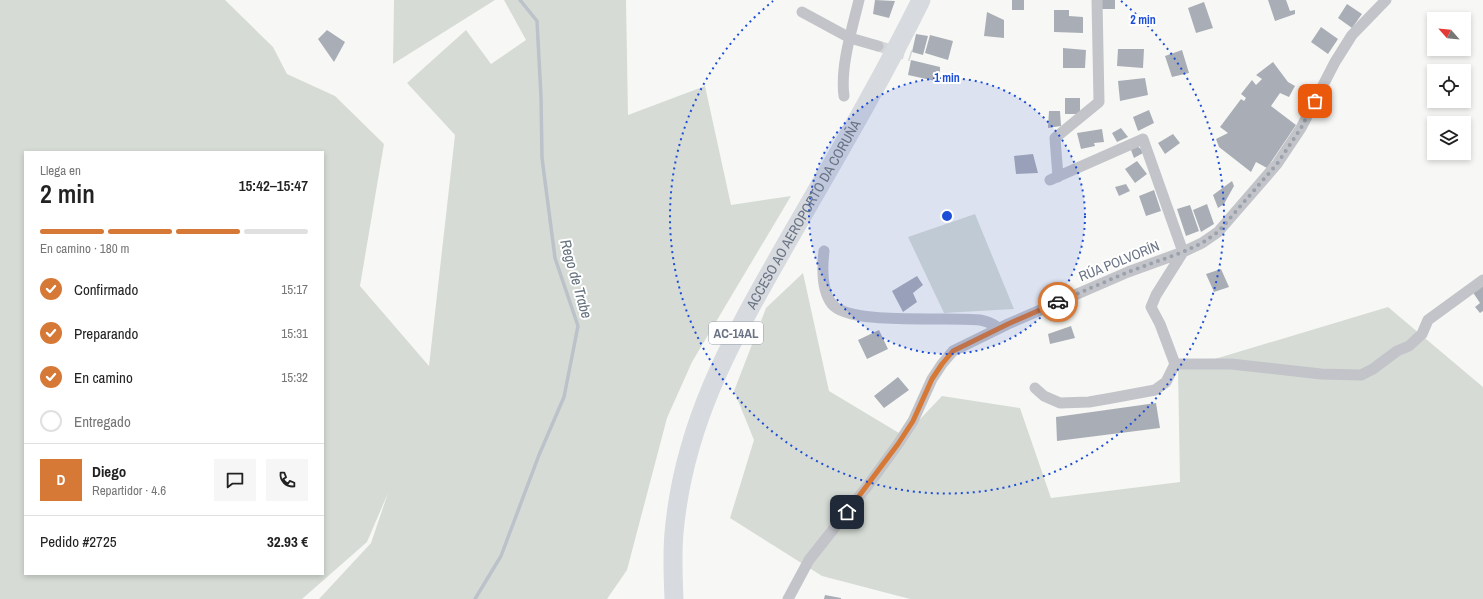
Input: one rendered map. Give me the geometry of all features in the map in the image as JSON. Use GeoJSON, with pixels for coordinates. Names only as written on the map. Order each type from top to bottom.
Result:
{"type":"FeatureCollection","features":[{"type":"Feature","properties":{"kind":"highway","name":"ACCESO AO AEROPORTO DA CORUÑA"},"geometry":{"type":"LineString","coordinates":[[674,599],[672,558],[680,488],[688,450],[702,408],[717,372],[742,322],[852,127],[921,0]]}},
{"type":"Feature","properties":{"kind":"street"},"geometry":{"type":"LineString","coordinates":[[844,96],[842,83],[859,0]]}},
{"type":"Feature","properties":{"kind":"street"},"geometry":{"type":"LineString","coordinates":[[1035,388],[1044,396],[1060,403],[1089,402],[1155,390],[1166,382],[1175,364],[1160,324],[1151,307],[1156,294],[1183,252],[1144,139],[1054,178],[1055,138],[1099,102],[1097,0]]}},
{"type":"Feature","properties":{"kind":"street","name":"RÚA POLVORÍN"},"geometry":{"type":"LineString","coordinates":[[788,599],[809,560],[869,484],[898,444],[913,421],[932,379],[953,351],[999,328],[1128,272],[1183,252],[1202,243],[1218,232],[1277,164],[1301,128],[1334,62],[1352,35],[1386,0]]}},
{"type":"Feature","properties":{"kind":"street"},"geometry":{"type":"LineString","coordinates":[[802,12],[850,38],[878,46]]}},
{"type":"Feature","properties":{"kind":"street"},"geometry":{"type":"LineString","coordinates":[[824,251],[822,267],[826,293],[832,305],[840,311],[852,314],[900,319],[980,320],[999,328]]}},
{"type":"Feature","properties":{"kind":"street"},"geometry":{"type":"LineString","coordinates":[[1175,364],[1231,364],[1314,373],[1361,375],[1374,369],[1397,351],[1409,346],[1422,334],[1428,320],[1483,280]]}},
{"type":"Feature","properties":{"kind":"shaded area"},"geometry":{"type":"Polygon","coordinates":[[[0,0],[225,0],[273,47],[287,74],[335,96],[384,144],[360,286],[429,366],[455,135],[407,83],[466,30],[491,64],[526,40],[504,0],[626,0],[628,115],[705,86],[731,205],[791,196],[692,362],[667,418],[627,570],[607,599],[319,599],[371,543],[388,493],[367,542],[302,599],[0,599],[0,0]]]}},
{"type":"Feature","properties":{"kind":"shaded area"},"geometry":{"type":"Polygon","coordinates":[[[394,0],[495,0],[393,64],[394,0]]]}},
{"type":"Feature","properties":{"kind":"shaded area"},"geometry":{"type":"Polygon","coordinates":[[[975,214],[1014,309],[944,313],[908,237],[975,214]]]}},
{"type":"Feature","properties":{"kind":"shaded area"},"geometry":{"type":"Polygon","coordinates":[[[803,273],[829,391],[904,436],[942,396],[1020,408],[1051,498],[1180,482],[1178,370],[1388,307],[1483,387],[1483,599],[910,599],[822,576],[730,518],[754,440],[734,391],[766,308],[803,273]]]}},
{"type":"Feature","properties":{"kind":"building"},"geometry":{"type":"Polygon","coordinates":[[[875,0],[895,1],[889,18],[873,14],[875,0]]]}},
{"type":"Feature","properties":{"kind":"building"},"geometry":{"type":"Polygon","coordinates":[[[1012,0],[1024,0],[1024,10],[1012,10],[1012,0]]]}},
{"type":"Feature","properties":{"kind":"building"},"geometry":{"type":"Polygon","coordinates":[[[1102,0],[1115,0],[1115,9],[1102,9],[1102,0]]]}},
{"type":"Feature","properties":{"kind":"building"},"geometry":{"type":"Polygon","coordinates":[[[1268,0],[1286,0],[1290,11],[1295,10],[1295,14],[1275,21],[1268,0]]]}},
{"type":"Feature","properties":{"kind":"building"},"geometry":{"type":"Polygon","coordinates":[[[1204,2],[1213,28],[1196,33],[1188,8],[1204,2]]]}},
{"type":"Feature","properties":{"kind":"building"},"geometry":{"type":"Polygon","coordinates":[[[1347,4],[1362,14],[1352,28],[1338,18],[1347,4]]]}},
{"type":"Feature","properties":{"kind":"building"},"geometry":{"type":"Polygon","coordinates":[[[1054,10],[1069,10],[1069,16],[1083,17],[1083,33],[1054,32],[1054,10]]]}},
{"type":"Feature","properties":{"kind":"building"},"geometry":{"type":"Polygon","coordinates":[[[987,12],[1004,20],[1004,38],[984,36],[987,12]]]}},
{"type":"Feature","properties":{"kind":"building"},"geometry":{"type":"Polygon","coordinates":[[[1321,27],[1338,39],[1328,54],[1311,42],[1321,27]]]}},
{"type":"Feature","properties":{"kind":"building"},"geometry":{"type":"Polygon","coordinates":[[[327,30],[345,42],[334,62],[318,39],[327,30]]]}},
{"type":"Feature","properties":{"kind":"building"},"geometry":{"type":"Polygon","coordinates":[[[916,34],[928,36],[923,55],[912,52],[916,34]]]}},
{"type":"Feature","properties":{"kind":"building"},"geometry":{"type":"Polygon","coordinates":[[[930,35],[953,41],[948,60],[925,53],[930,35]]]}},
{"type":"Feature","properties":{"kind":"building"},"geometry":{"type":"Polygon","coordinates":[[[1063,48],[1086,50],[1085,68],[1063,68],[1063,48]]]}},
{"type":"Feature","properties":{"kind":"building"},"geometry":{"type":"Polygon","coordinates":[[[1118,49],[1144,49],[1143,68],[1117,66],[1118,49]]]}},
{"type":"Feature","properties":{"kind":"building"},"geometry":{"type":"Polygon","coordinates":[[[1182,50],[1189,73],[1172,77],[1165,56],[1182,50]]]}},
{"type":"Feature","properties":{"kind":"building"},"geometry":{"type":"Polygon","coordinates":[[[911,60],[940,67],[940,82],[908,75],[911,60]]]}},
{"type":"Feature","properties":{"kind":"building"},"geometry":{"type":"Polygon","coordinates":[[[1273,62],[1288,82],[1295,86],[1289,97],[1280,93],[1271,106],[1296,125],[1267,168],[1256,162],[1251,172],[1219,147],[1216,139],[1228,133],[1220,127],[1241,99],[1244,101],[1246,98],[1241,94],[1252,80],[1256,85],[1262,79],[1256,75],[1273,62]]]}},
{"type":"Feature","properties":{"kind":"building"},"geometry":{"type":"Polygon","coordinates":[[[1145,78],[1148,95],[1120,101],[1118,81],[1145,78]]]}},
{"type":"Feature","properties":{"kind":"building"},"geometry":{"type":"Polygon","coordinates":[[[1065,98],[1080,98],[1080,114],[1065,114],[1065,98]]]}},
{"type":"Feature","properties":{"kind":"building"},"geometry":{"type":"Polygon","coordinates":[[[1149,110],[1154,123],[1138,131],[1133,117],[1149,110]]]}},
{"type":"Feature","properties":{"kind":"building"},"geometry":{"type":"Polygon","coordinates":[[[1049,111],[1060,111],[1061,126],[1048,128],[1049,111]]]}},
{"type":"Feature","properties":{"kind":"building"},"geometry":{"type":"Polygon","coordinates":[[[1121,128],[1128,137],[1117,142],[1112,133],[1121,128]]]}},
{"type":"Feature","properties":{"kind":"building"},"geometry":{"type":"Polygon","coordinates":[[[1102,129],[1104,142],[1094,143],[1095,146],[1081,149],[1077,133],[1102,129]]]}},
{"type":"Feature","properties":{"kind":"building"},"geometry":{"type":"Polygon","coordinates":[[[1173,134],[1180,143],[1165,154],[1158,143],[1173,134]]]}},
{"type":"Feature","properties":{"kind":"building"},"geometry":{"type":"Polygon","coordinates":[[[1137,146],[1143,153],[1134,158],[1131,150],[1137,146]]]}},
{"type":"Feature","properties":{"kind":"building"},"geometry":{"type":"Polygon","coordinates":[[[1033,154],[1038,173],[1016,174],[1014,156],[1033,154]]]}},
{"type":"Feature","properties":{"kind":"building"},"geometry":{"type":"Polygon","coordinates":[[[1137,161],[1147,174],[1135,183],[1125,169],[1137,161]]]}},
{"type":"Feature","properties":{"kind":"building"},"geometry":{"type":"Polygon","coordinates":[[[1232,181],[1234,186],[1224,204],[1218,208],[1213,195],[1232,181]]]}},
{"type":"Feature","properties":{"kind":"building"},"geometry":{"type":"Polygon","coordinates":[[[1126,184],[1130,191],[1119,196],[1115,187],[1126,184]]]}},
{"type":"Feature","properties":{"kind":"building"},"geometry":{"type":"Polygon","coordinates":[[[1154,190],[1161,211],[1146,216],[1139,196],[1154,190]]]}},
{"type":"Feature","properties":{"kind":"building"},"geometry":{"type":"Polygon","coordinates":[[[1207,204],[1214,224],[1201,232],[1193,210],[1207,204]]]}},
{"type":"Feature","properties":{"kind":"building"},"geometry":{"type":"Polygon","coordinates":[[[1190,205],[1199,231],[1186,236],[1177,209],[1190,205]]]}},
{"type":"Feature","properties":{"kind":"building"},"geometry":{"type":"Polygon","coordinates":[[[1221,269],[1229,287],[1214,292],[1206,274],[1221,269]]]}},
{"type":"Feature","properties":{"kind":"building"},"geometry":{"type":"Polygon","coordinates":[[[917,276],[923,285],[913,293],[917,302],[903,312],[892,291],[917,276]]]}},
{"type":"Feature","properties":{"kind":"building"},"geometry":{"type":"Polygon","coordinates":[[[1483,284],[1483,311],[1480,313],[1475,307],[1480,303],[1472,291],[1483,284]]]}},
{"type":"Feature","properties":{"kind":"building"},"geometry":{"type":"Polygon","coordinates":[[[1071,326],[1075,338],[1050,344],[1048,334],[1071,326]]]}},
{"type":"Feature","properties":{"kind":"building"},"geometry":{"type":"Polygon","coordinates":[[[879,330],[888,349],[867,359],[858,340],[879,330]]]}},
{"type":"Feature","properties":{"kind":"building"},"geometry":{"type":"Polygon","coordinates":[[[898,377],[909,390],[884,408],[874,396],[898,377]]]}},
{"type":"Feature","properties":{"kind":"building"},"geometry":{"type":"Polygon","coordinates":[[[1156,403],[1160,428],[1057,441],[1056,417],[1156,403]]]}},
{"type":"Feature","properties":{"kind":"building"},"geometry":{"type":"Polygon","coordinates":[[[825,595],[841,598],[841,599],[824,599],[825,595]]]}},
{"type":"Feature","properties":{"kind":"waterway","name":"Rego de Trabe"},"geometry":{"type":"LineString","coordinates":[[475,599],[501,556],[539,455],[564,397],[578,326],[555,258],[542,158],[541,97],[537,21],[520,0]]}},
{"type":"Feature","properties":{"kind":"tunnel"},"geometry":{"type":"LineString","coordinates":[[878,46],[911,56]]}},
{"type":"Feature","properties":{"kind":"way so far"},"geometry":{"type":"LineString","coordinates":[[1058,302],[1128,272],[1183,252],[1202,243],[1218,232],[1277,164],[1301,128],[1315,101]]}},
{"type":"Feature","properties":{"kind":"route"},"geometry":{"type":"LineString","coordinates":[[847,512],[898,444],[913,421],[932,379],[953,351],[965,344],[1058,302]]}}]}
